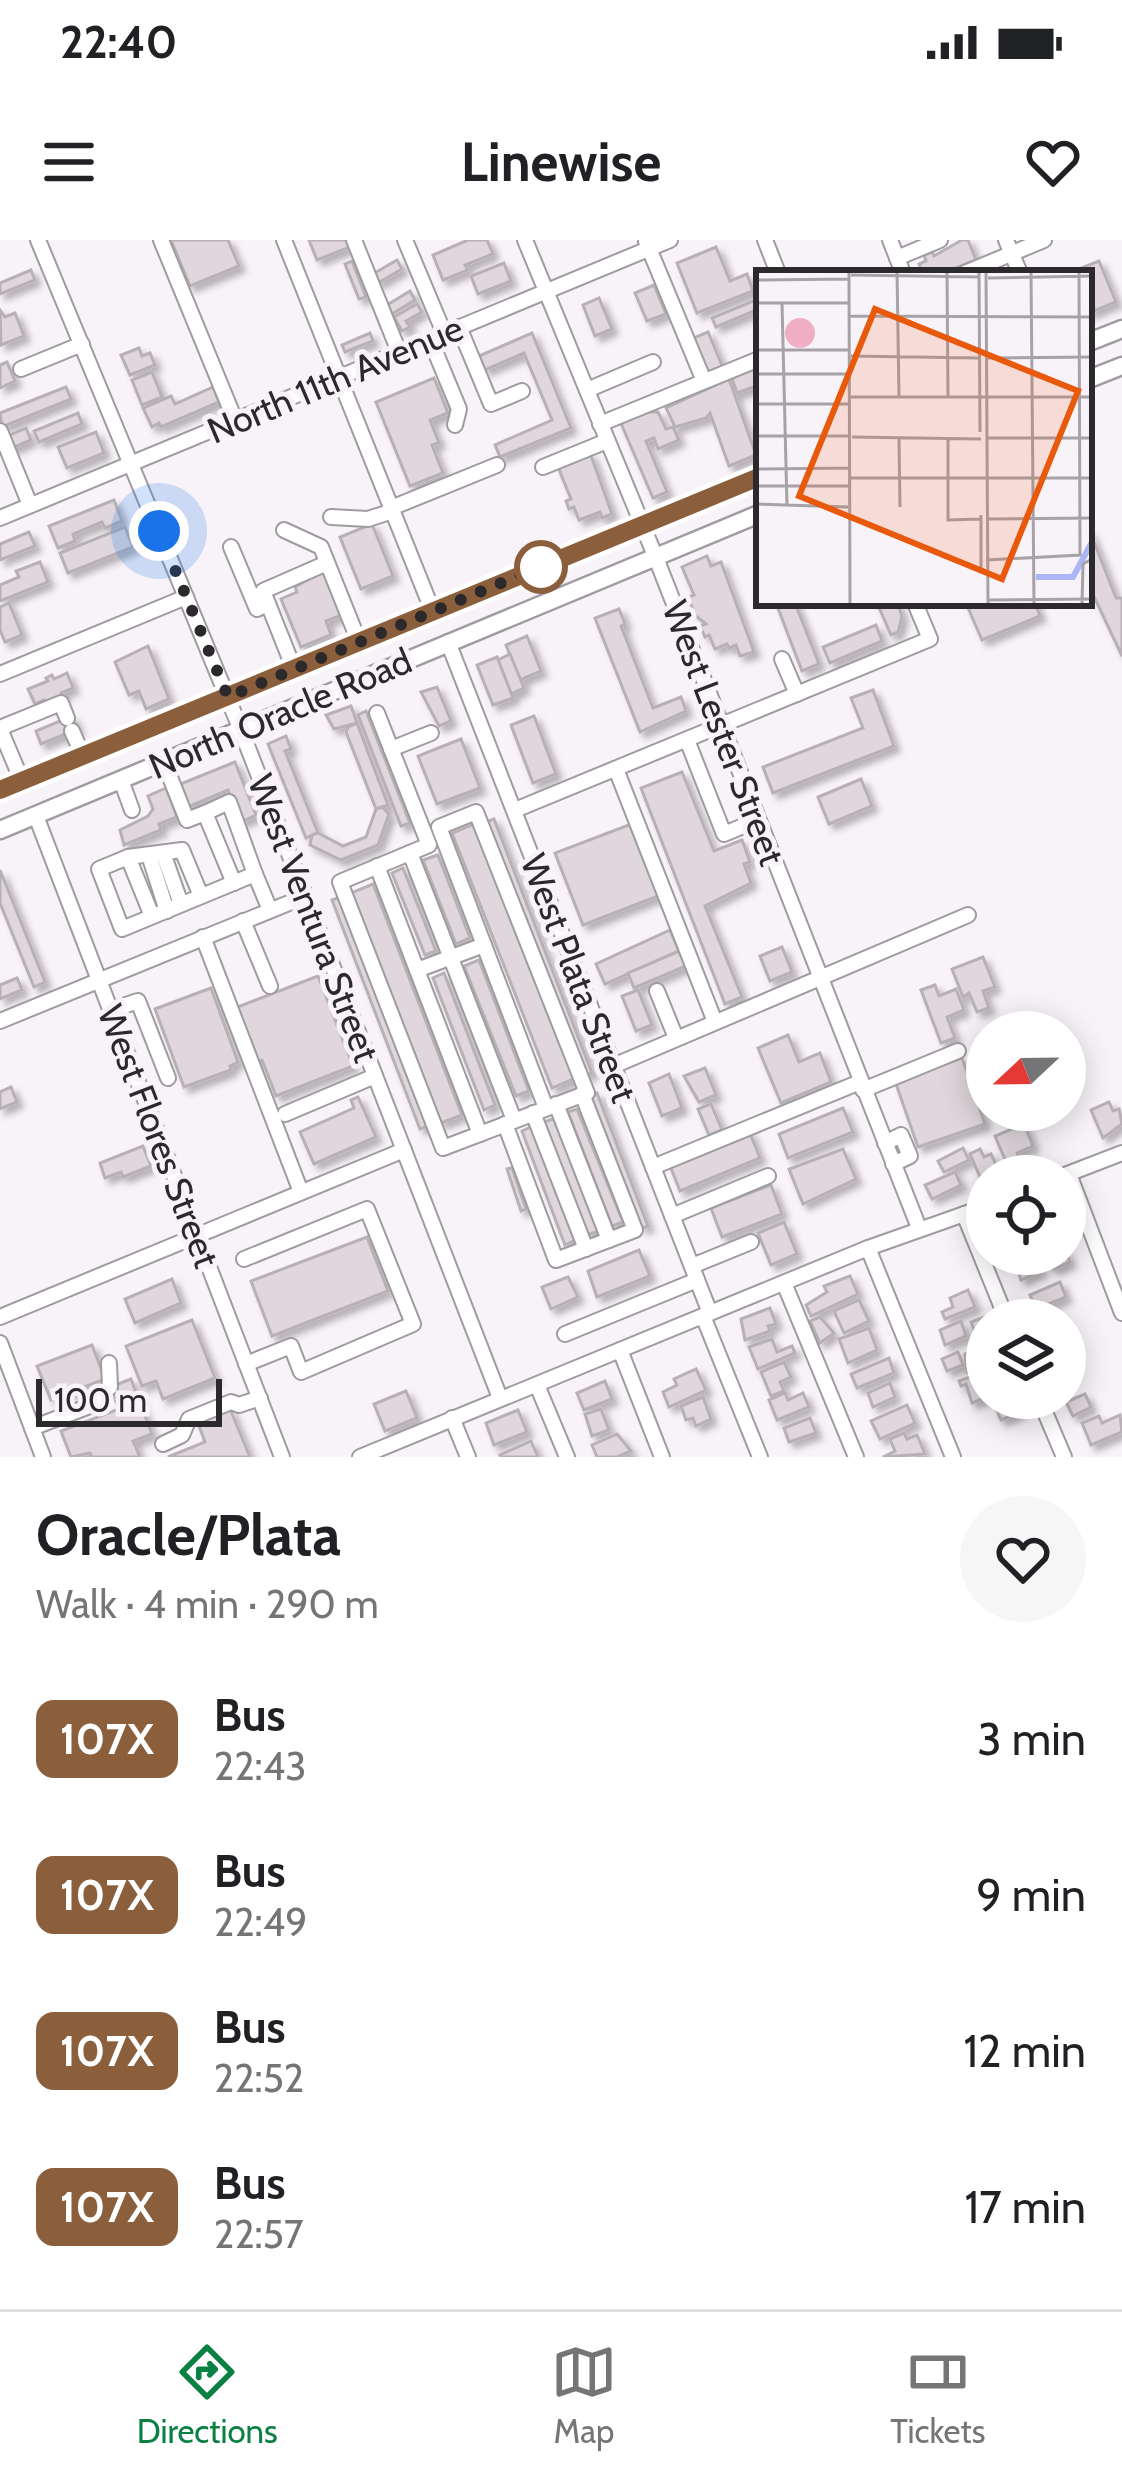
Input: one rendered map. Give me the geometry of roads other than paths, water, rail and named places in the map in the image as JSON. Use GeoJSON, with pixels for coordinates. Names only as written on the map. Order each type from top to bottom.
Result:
{"type":"FeatureCollection","features":[{"type":"Feature","properties":{"kind":"main road"},"geometry":{"type":"LineString","coordinates":[[1092,341],[1122,329]]}},
{"type":"Feature","properties":{"kind":"main road"},"geometry":{"type":"LineString","coordinates":[[1092,378],[1122,366]]}},
{"type":"Feature","properties":{"kind":"main road","name":"North Oracle Road"},"geometry":{"type":"LineString","coordinates":[[0,790],[756,479]]}},
{"type":"Feature","properties":{"kind":"main road","name":"North Oracle Road"},"geometry":{"type":"LineString","coordinates":[[0,830],[756,515]]}},
{"type":"Feature","properties":{"kind":"street","name":"West Ventura Street"},"geometry":{"type":"LineString","coordinates":[[38,240],[228,697],[500,1398]]}},
{"type":"Feature","properties":{"kind":"street"},"geometry":{"type":"LineString","coordinates":[[161,240],[235,420]]}},
{"type":"Feature","properties":{"kind":"street"},"geometry":{"type":"LineString","coordinates":[[284,240],[433,612]]}},
{"type":"Feature","properties":{"kind":"street"},"geometry":{"type":"LineString","coordinates":[[354,240],[399,352]]}},
{"type":"Feature","properties":{"kind":"street"},"geometry":{"type":"LineString","coordinates":[[405,240],[444,333],[491,404],[522,391]]}},
{"type":"Feature","properties":{"kind":"street","name":"West Lester Street"},"geometry":{"type":"LineString","coordinates":[[525,240],[644,526],[919,1228]]}},
{"type":"Feature","properties":{"kind":"street","name":"North 11th Avenue"},"geometry":{"type":"LineString","coordinates":[[0,518],[547,292],[647,244],[670,240]]}},
{"type":"Feature","properties":{"kind":"street"},"geometry":{"type":"LineString","coordinates":[[764,240],[777,270]]}},
{"type":"Feature","properties":{"kind":"street"},"geometry":{"type":"LineString","coordinates":[[890,240],[900,265],[940,240]]}},
{"type":"Feature","properties":{"kind":"street"},"geometry":{"type":"LineString","coordinates":[[969,270],[1009,247],[1044,240]]}},
{"type":"Feature","properties":{"kind":"street"},"geometry":{"type":"LineString","coordinates":[[647,244],[704,381]]}},
{"type":"Feature","properties":{"kind":"street"},"geometry":{"type":"LineString","coordinates":[[444,333],[459,410],[455,425]]}},
{"type":"Feature","properties":{"kind":"street"},"geometry":{"type":"LineString","coordinates":[[21,369],[82,344]]}},
{"type":"Feature","properties":{"kind":"street"},"geometry":{"type":"LineString","coordinates":[[600,424],[756,360]]}},
{"type":"Feature","properties":{"kind":"street"},"geometry":{"type":"LineString","coordinates":[[587,389],[653,362]]}},
{"type":"Feature","properties":{"kind":"street"},"geometry":{"type":"LineString","coordinates":[[0,431],[30,505]]}},
{"type":"Feature","properties":{"kind":"street"},"geometry":{"type":"LineString","coordinates":[[543,467],[607,441]]}},
{"type":"Feature","properties":{"kind":"street"},"geometry":{"type":"LineString","coordinates":[[391,506],[497,465]]}},
{"type":"Feature","properties":{"kind":"street"},"geometry":{"type":"LineString","coordinates":[[332,517],[368,519],[472,467]]}},
{"type":"Feature","properties":{"kind":"street"},"geometry":{"type":"LineString","coordinates":[[284,530],[321,547],[359,642]]}},
{"type":"Feature","properties":{"kind":"street"},"geometry":{"type":"LineString","coordinates":[[231,547],[256,609],[268,604]]}},
{"type":"Feature","properties":{"kind":"street"},"geometry":{"type":"LineString","coordinates":[[294,669],[263,591],[327,563]]}},
{"type":"Feature","properties":{"kind":"street"},"geometry":{"type":"LineString","coordinates":[[0,674],[186,597]]}},
{"type":"Feature","properties":{"kind":"street"},"geometry":{"type":"LineString","coordinates":[[515,810],[930,639],[916,606]]}},
{"type":"Feature","properties":{"kind":"street","name":"West Plata Street"},"geometry":{"type":"LineString","coordinates":[[448,642],[694,1273],[760,1457]]}},
{"type":"Feature","properties":{"kind":"street"},"geometry":{"type":"LineString","coordinates":[[782,659],[797,694]]}},
{"type":"Feature","properties":{"kind":"street"},"geometry":{"type":"LineString","coordinates":[[22,781],[0,729],[61,703],[83,756]]}},
{"type":"Feature","properties":{"kind":"street"},"geometry":{"type":"LineString","coordinates":[[377,713],[484,945],[545,1108],[586,1249]]}},
{"type":"Feature","properties":{"kind":"street"},"geometry":{"type":"LineString","coordinates":[[391,749],[431,733]]}},
{"type":"Feature","properties":{"kind":"street"},"geometry":{"type":"LineString","coordinates":[[687,740],[724,834],[758,820]]}},
{"type":"Feature","properties":{"kind":"street"},"geometry":{"type":"LineString","coordinates":[[164,762],[187,820],[229,802],[270,910]]}},
{"type":"Feature","properties":{"kind":"street"},"geometry":{"type":"LineString","coordinates":[[616,769],[715,1022]]}},
{"type":"Feature","properties":{"kind":"street"},"geometry":{"type":"LineString","coordinates":[[121,780],[132,810]]}},
{"type":"Feature","properties":{"kind":"street"},"geometry":{"type":"LineString","coordinates":[[476,812],[587,1093],[443,1148],[340,882],[429,844],[432,830],[476,812]]}},
{"type":"Feature","properties":{"kind":"street"},"geometry":{"type":"LineString","coordinates":[[205,813],[234,883]]}},
{"type":"Feature","properties":{"kind":"street","name":"West Flores Street"},"geometry":{"type":"LineString","coordinates":[[36,815],[282,1457]]}},
{"type":"Feature","properties":{"kind":"street"},"geometry":{"type":"LineString","coordinates":[[201,896],[182,850],[128,857],[99,869],[122,929],[255,874]]}},
{"type":"Feature","properties":{"kind":"street"},"geometry":{"type":"LineString","coordinates":[[410,853],[556,1261],[635,1230],[582,1094]]}},
{"type":"Feature","properties":{"kind":"street"},"geometry":{"type":"LineString","coordinates":[[156,854],[167,910]]}},
{"type":"Feature","properties":{"kind":"street"},"geometry":{"type":"LineString","coordinates":[[128,857],[167,910]]}},
{"type":"Feature","properties":{"kind":"street"},"geometry":{"type":"LineString","coordinates":[[377,866],[480,1134]]}},
{"type":"Feature","properties":{"kind":"street"},"geometry":{"type":"LineString","coordinates":[[0,1021],[305,896]]}},
{"type":"Feature","properties":{"kind":"street"},"geometry":{"type":"LineString","coordinates":[[613,1066],[968,915]]}},
{"type":"Feature","properties":{"kind":"street"},"geometry":{"type":"LineString","coordinates":[[243,920],[270,986]]}},
{"type":"Feature","properties":{"kind":"street"},"geometry":{"type":"LineString","coordinates":[[203,937],[302,1192]]}},
{"type":"Feature","properties":{"kind":"street"},"geometry":{"type":"LineString","coordinates":[[417,970],[484,945]]}},
{"type":"Feature","properties":{"kind":"street"},"geometry":{"type":"LineString","coordinates":[[657,991],[676,1038]]}},
{"type":"Feature","properties":{"kind":"street"},"geometry":{"type":"LineString","coordinates":[[111,1010],[138,1001],[168,1078]]}},
{"type":"Feature","properties":{"kind":"street"},"geometry":{"type":"LineString","coordinates":[[653,1167],[958,1051]]}},
{"type":"Feature","properties":{"kind":"street"},"geometry":{"type":"LineString","coordinates":[[285,1114],[375,1076]]}},
{"type":"Feature","properties":{"kind":"street"},"geometry":{"type":"LineString","coordinates":[[545,1108],[609,1240]]}},
{"type":"Feature","properties":{"kind":"street"},"geometry":{"type":"LineString","coordinates":[[0,1317],[404,1150]]}},
{"type":"Feature","properties":{"kind":"street"},"geometry":{"type":"LineString","coordinates":[[1086,1167],[1122,1153]]}},
{"type":"Feature","properties":{"kind":"street"},"geometry":{"type":"LineString","coordinates":[[672,1216],[767,1176]]}},
{"type":"Feature","properties":{"kind":"street"},"geometry":{"type":"LineString","coordinates":[[244,1259],[367,1209],[413,1324],[301,1372],[291,1346],[247,1364]]}},
{"type":"Feature","properties":{"kind":"street"},"geometry":{"type":"LineString","coordinates":[[360,1457],[385,1452],[500,1398],[868,1248],[964,1214],[998,1299]]}},
{"type":"Feature","properties":{"kind":"street"},"geometry":{"type":"LineString","coordinates":[[1086,1224],[1122,1313]]}},
{"type":"Feature","properties":{"kind":"street"},"geometry":{"type":"LineString","coordinates":[[566,1334],[751,1242]]}},
{"type":"Feature","properties":{"kind":"street"},"geometry":{"type":"LineString","coordinates":[[868,1248],[953,1457]]}},
{"type":"Feature","properties":{"kind":"street"},"geometry":{"type":"LineString","coordinates":[[784,1283],[856,1457]]}},
{"type":"Feature","properties":{"kind":"street"},"geometry":{"type":"LineString","coordinates":[[0,1343],[43,1457]]}},
{"type":"Feature","properties":{"kind":"street"},"geometry":{"type":"LineString","coordinates":[[620,1350],[662,1457]]}},
{"type":"Feature","properties":{"kind":"street"},"geometry":{"type":"LineString","coordinates":[[32,1428],[87,1407],[110,1387],[109,1363]]}},
{"type":"Feature","properties":{"kind":"street"},"geometry":{"type":"LineString","coordinates":[[537,1385],[567,1457]]}},
{"type":"Feature","properties":{"kind":"street"},"geometry":{"type":"LineString","coordinates":[[164,1444],[182,1435],[189,1419],[231,1402],[239,1405],[260,1398]]}},
{"type":"Feature","properties":{"kind":"street"},"geometry":{"type":"LineString","coordinates":[[452,1418],[468,1457]]}},
{"type":"Feature","properties":{"kind":"street"},"geometry":{"type":"LineString","coordinates":[[1049,1419],[1064,1457]]}}]}
